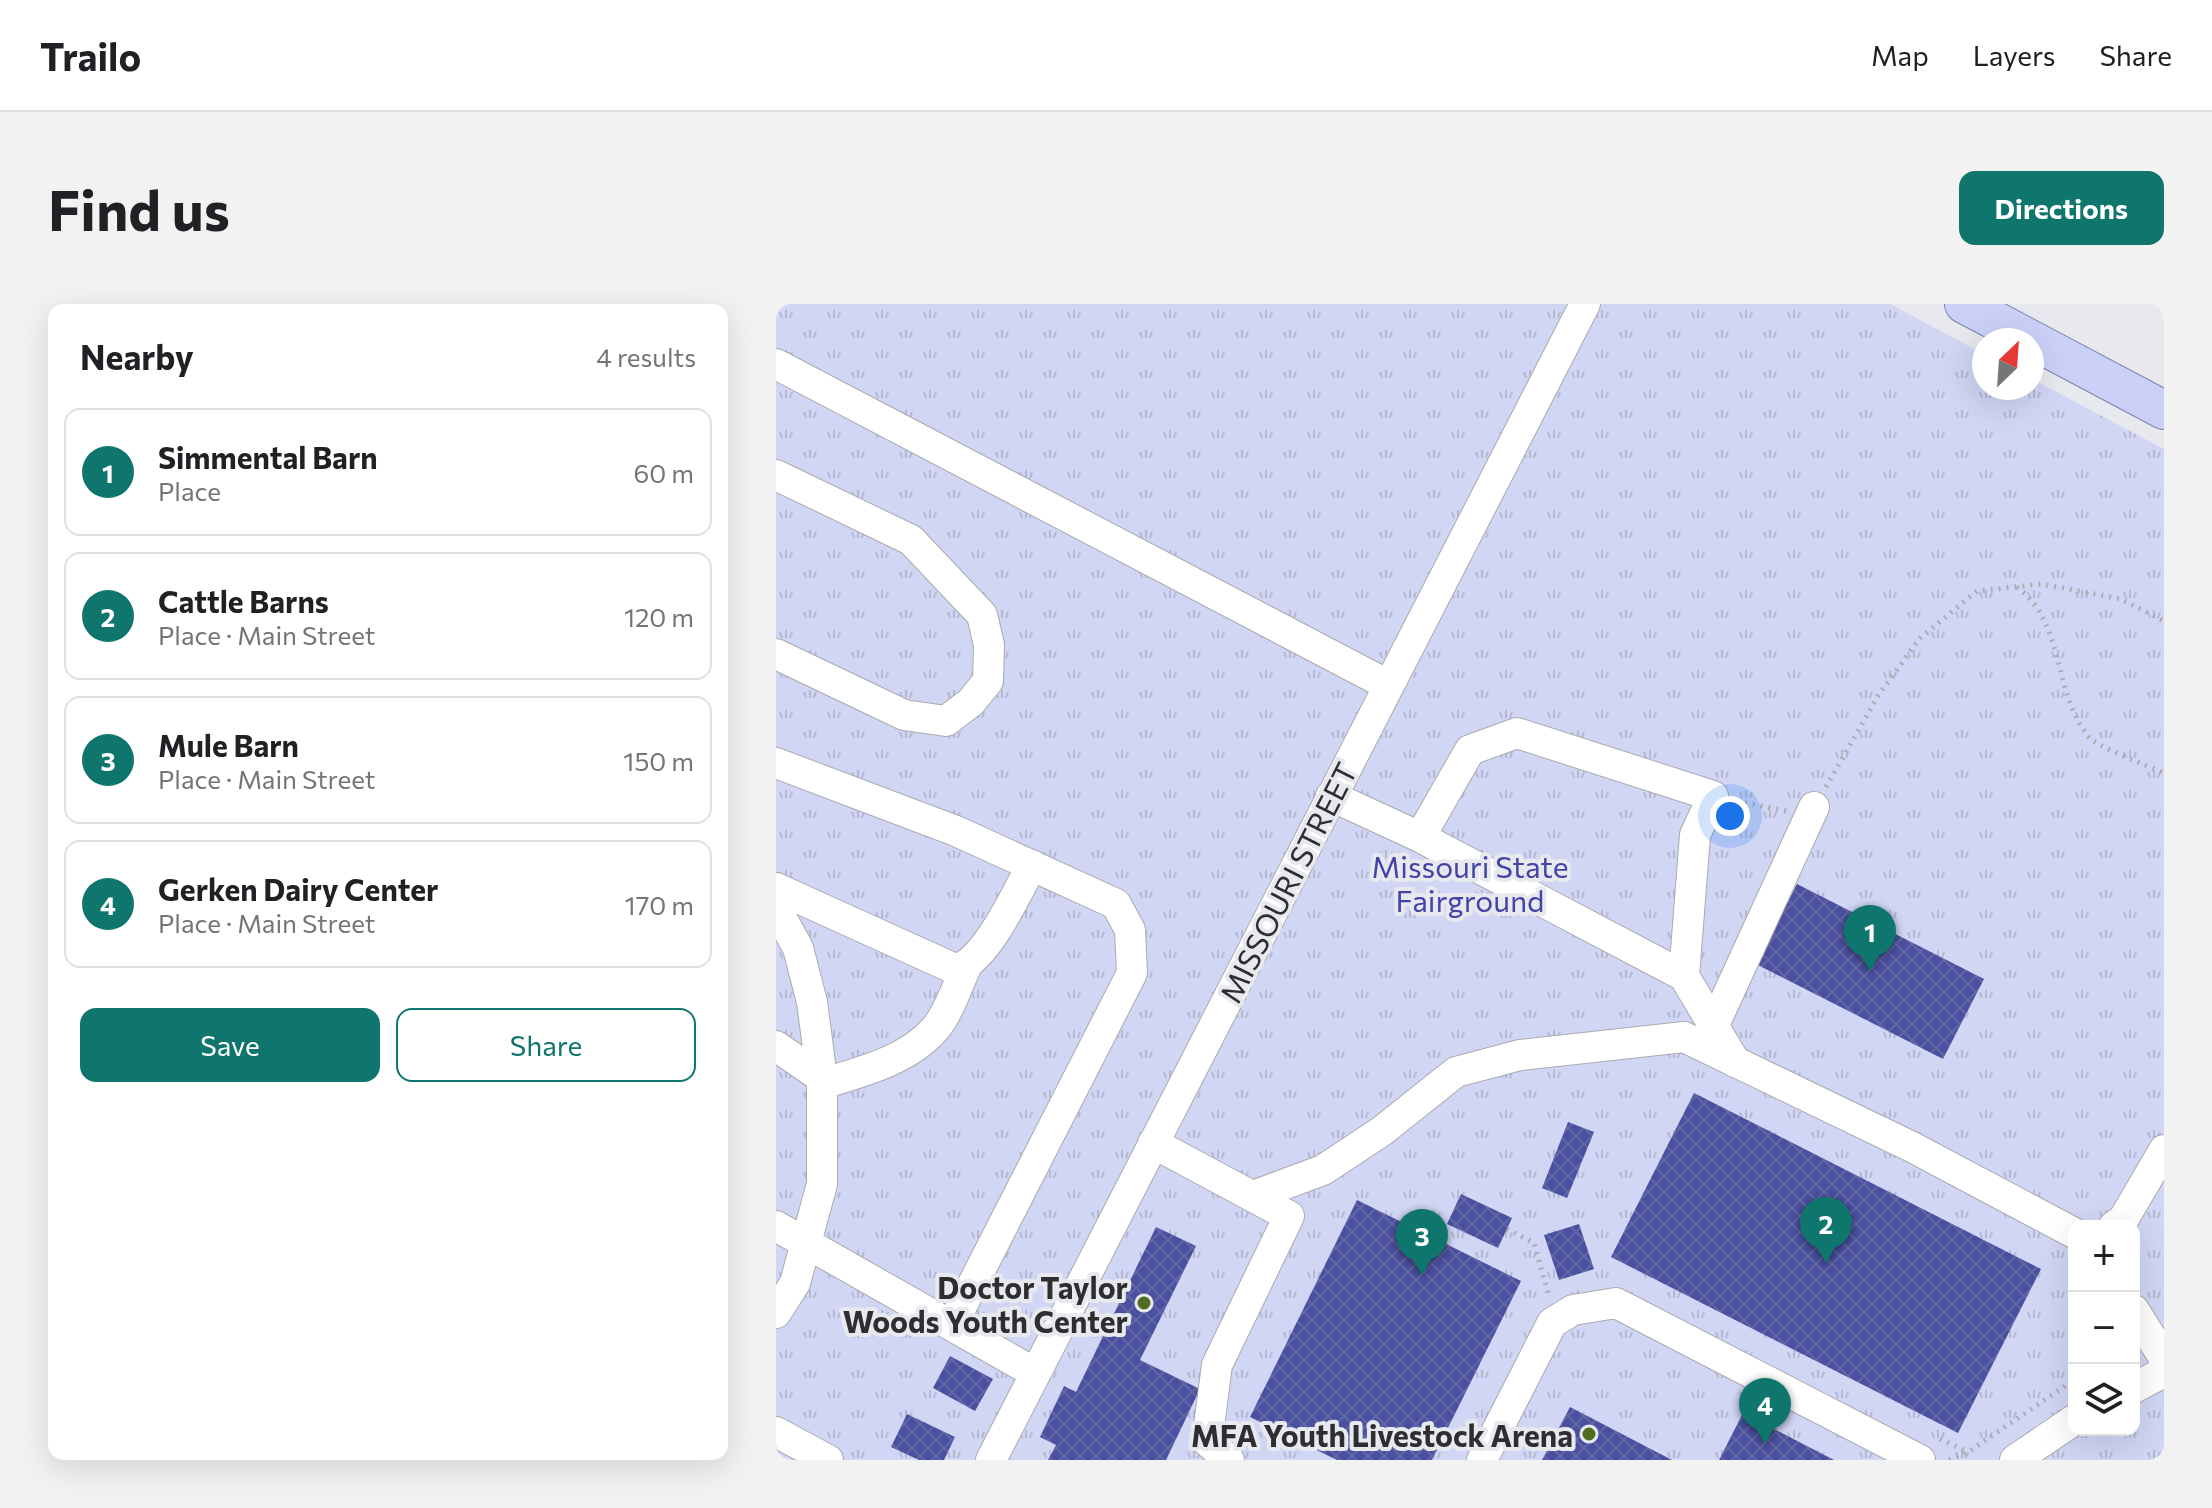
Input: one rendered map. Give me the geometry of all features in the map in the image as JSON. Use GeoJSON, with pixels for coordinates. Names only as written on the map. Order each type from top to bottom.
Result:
{"type":"FeatureCollection","features":[{"type":"Feature","properties":{"kind":"main road"},"geometry":{"type":"LineString","coordinates":[[1964,304],[2164,410]]}},
{"type":"Feature","properties":{"kind":"street","name":"MISSOURI STREET"},"geometry":{"type":"LineString","coordinates":[[991,1460],[1585,304]]}},
{"type":"Feature","properties":{"kind":"street"},"geometry":{"type":"LineString","coordinates":[[776,364],[1388,685]]}},
{"type":"Feature","properties":{"kind":"street"},"geometry":{"type":"LineString","coordinates":[[776,475],[911,540],[982,615],[989,645],[988,681],[971,702],[946,721],[904,715],[776,654]]}},
{"type":"Feature","properties":{"kind":"street"},"geometry":{"type":"LineString","coordinates":[[1420,837],[1470,750],[1517,733],[1713,796],[1695,835],[1684,976]]}},
{"type":"Feature","properties":{"kind":"street"},"geometry":{"type":"LineString","coordinates":[[776,763],[956,831],[1116,904],[1130,930],[1132,973],[952,1325]]}},
{"type":"Feature","properties":{"kind":"street"},"geometry":{"type":"LineString","coordinates":[[1331,796],[1420,837],[1684,976],[1735,1062]]}},
{"type":"Feature","properties":{"kind":"street"},"geometry":{"type":"LineString","coordinates":[[1714,1025],[1814,807]]}},
{"type":"Feature","properties":{"kind":"street"},"geometry":{"type":"LineString","coordinates":[[776,1046],[828,1082],[902,1055],[936,1029],[966,967],[985,947],[1032,865]]}},
{"type":"Feature","properties":{"kind":"street"},"geometry":{"type":"LineString","coordinates":[[776,888],[955,969],[966,967]]}},
{"type":"Feature","properties":{"kind":"street"},"geometry":{"type":"LineString","coordinates":[[776,908],[798,948],[809,989],[822,1078],[822,1184],[795,1283],[776,1313]]}},
{"type":"Feature","properties":{"kind":"street"},"geometry":{"type":"LineString","coordinates":[[1253,1196],[1323,1170],[1382,1131],[1456,1072],[1520,1055],[1684,1037],[1912,1147],[2068,1230]]}},
{"type":"Feature","properties":{"kind":"street"},"geometry":{"type":"LineString","coordinates":[[1153,1143],[1289,1216],[1217,1365],[1211,1454]]}},
{"type":"Feature","properties":{"kind":"street"},"geometry":{"type":"LineString","coordinates":[[2123,1220],[2164,1150]]}},
{"type":"Feature","properties":{"kind":"street"},"geometry":{"type":"LineString","coordinates":[[776,1226],[1035,1373]]}},
{"type":"Feature","properties":{"kind":"street"},"geometry":{"type":"LineString","coordinates":[[1482,1460],[1552,1323],[1573,1310],[1616,1303],[1920,1460]]}},
{"type":"Feature","properties":{"kind":"street"},"geometry":{"type":"LineString","coordinates":[[2140,1320],[2164,1358]]}},
{"type":"Feature","properties":{"kind":"street"},"geometry":{"type":"LineString","coordinates":[[2140,1385],[2164,1372]]}},
{"type":"Feature","properties":{"kind":"street"},"geometry":{"type":"LineString","coordinates":[[2015,1460],[2068,1424]]}},
{"type":"Feature","properties":{"kind":"street"},"geometry":{"type":"LineString","coordinates":[[776,1432],[828,1460]]}},
{"type":"Feature","properties":{"kind":"path"},"geometry":{"type":"LineString","coordinates":[[1713,796],[1803,815],[1814,807],[1878,696],[1919,639],[1977,591],[2042,584],[2121,599],[2164,621]]}},
{"type":"Feature","properties":{"kind":"path"},"geometry":{"type":"LineString","coordinates":[[2016,587],[2036,601],[2053,640],[2064,692],[2089,737],[2164,773]]}},
{"type":"Feature","properties":{"kind":"path"},"geometry":{"type":"LineString","coordinates":[[1949,1460],[1968,1452],[2068,1384]]}},
{"type":"Feature","properties":{"kind":"green space","name":"Missouri State Fairground"},"geometry":{"type":"Polygon","coordinates":[[[776,304],[1890,304],[1972,348],[1972,400],[2044,400],[2044,385],[2164,449],[2164,1460],[776,1460],[776,304]]]}},
{"type":"Feature","properties":{"kind":"building"},"geometry":{"type":"Polygon","coordinates":[[[1797,884],[1984,979],[1943,1059],[1756,964],[1797,884]]]}},
{"type":"Feature","properties":{"kind":"building"},"geometry":{"type":"Polygon","coordinates":[[[1694,1093],[2041,1269],[1958,1433],[1611,1257],[1694,1093]]]}},
{"type":"Feature","properties":{"kind":"building"},"geometry":{"type":"Polygon","coordinates":[[[1568,1122],[1594,1132],[1567,1198],[1542,1188],[1568,1122]]]}},
{"type":"Feature","properties":{"kind":"building"},"geometry":{"type":"Polygon","coordinates":[[[1461,1194],[1512,1218],[1498,1248],[1447,1224],[1461,1194]]]}},
{"type":"Feature","properties":{"kind":"building"},"geometry":{"type":"Polygon","coordinates":[[[1357,1200],[1521,1281],[1432,1460],[1337,1460],[1250,1417],[1357,1200]]]}},
{"type":"Feature","properties":{"kind":"building"},"geometry":{"type":"Polygon","coordinates":[[[1579,1224],[1594,1269],[1559,1280],[1544,1235],[1579,1224]]]}},
{"type":"Feature","properties":{"kind":"building","name":"Doctor Taylor Woods Youth Center"},"geometry":{"type":"Polygon","coordinates":[[[1156,1227],[1196,1246],[1140,1360],[1200,1389],[1166,1460],[1048,1460],[1056,1445],[1040,1437],[1064,1386],[1076,1392],[1156,1227]]]}},
{"type":"Feature","properties":{"kind":"building"},"geometry":{"type":"Polygon","coordinates":[[[950,1356],[993,1379],[975,1411],[933,1388],[950,1356]]]}},
{"type":"Feature","properties":{"kind":"building","name":"MFA Youth Livestock Arena"},"geometry":{"type":"Polygon","coordinates":[[[1570,1407],[1672,1460],[1542,1460],[1570,1407]]]}},
{"type":"Feature","properties":{"kind":"building"},"geometry":{"type":"Polygon","coordinates":[[[1743,1413],[1774,1429],[1834,1460],[1719,1460],[1743,1413]]]}},
{"type":"Feature","properties":{"kind":"building"},"geometry":{"type":"Polygon","coordinates":[[[907,1414],[955,1437],[944,1460],[919,1460],[891,1447],[907,1414]]]}},
{"type":"Feature","properties":{"kind":"place","name":"Simmental Barn"},"geometry":{"type":"Point","coordinates":[1870,971]}},
{"type":"Feature","properties":{"kind":"place","name":"Cattle Barns"},"geometry":{"type":"Point","coordinates":[1826,1263]}},
{"type":"Feature","properties":{"kind":"place","name":"Mule Barn"},"geometry":{"type":"Point","coordinates":[1422,1275]}},
{"type":"Feature","properties":{"kind":"place","name":"Doctor Taylor Woods Youth Center"},"geometry":{"type":"Point","coordinates":[1144,1303]}},
{"type":"Feature","properties":{"kind":"place","name":"MFA Youth Livestock Arena"},"geometry":{"type":"Point","coordinates":[1589,1434]}},
{"type":"Feature","properties":{"kind":"place","name":"Gerken Dairy Center"},"geometry":{"type":"Point","coordinates":[1765,1444]}}]}
